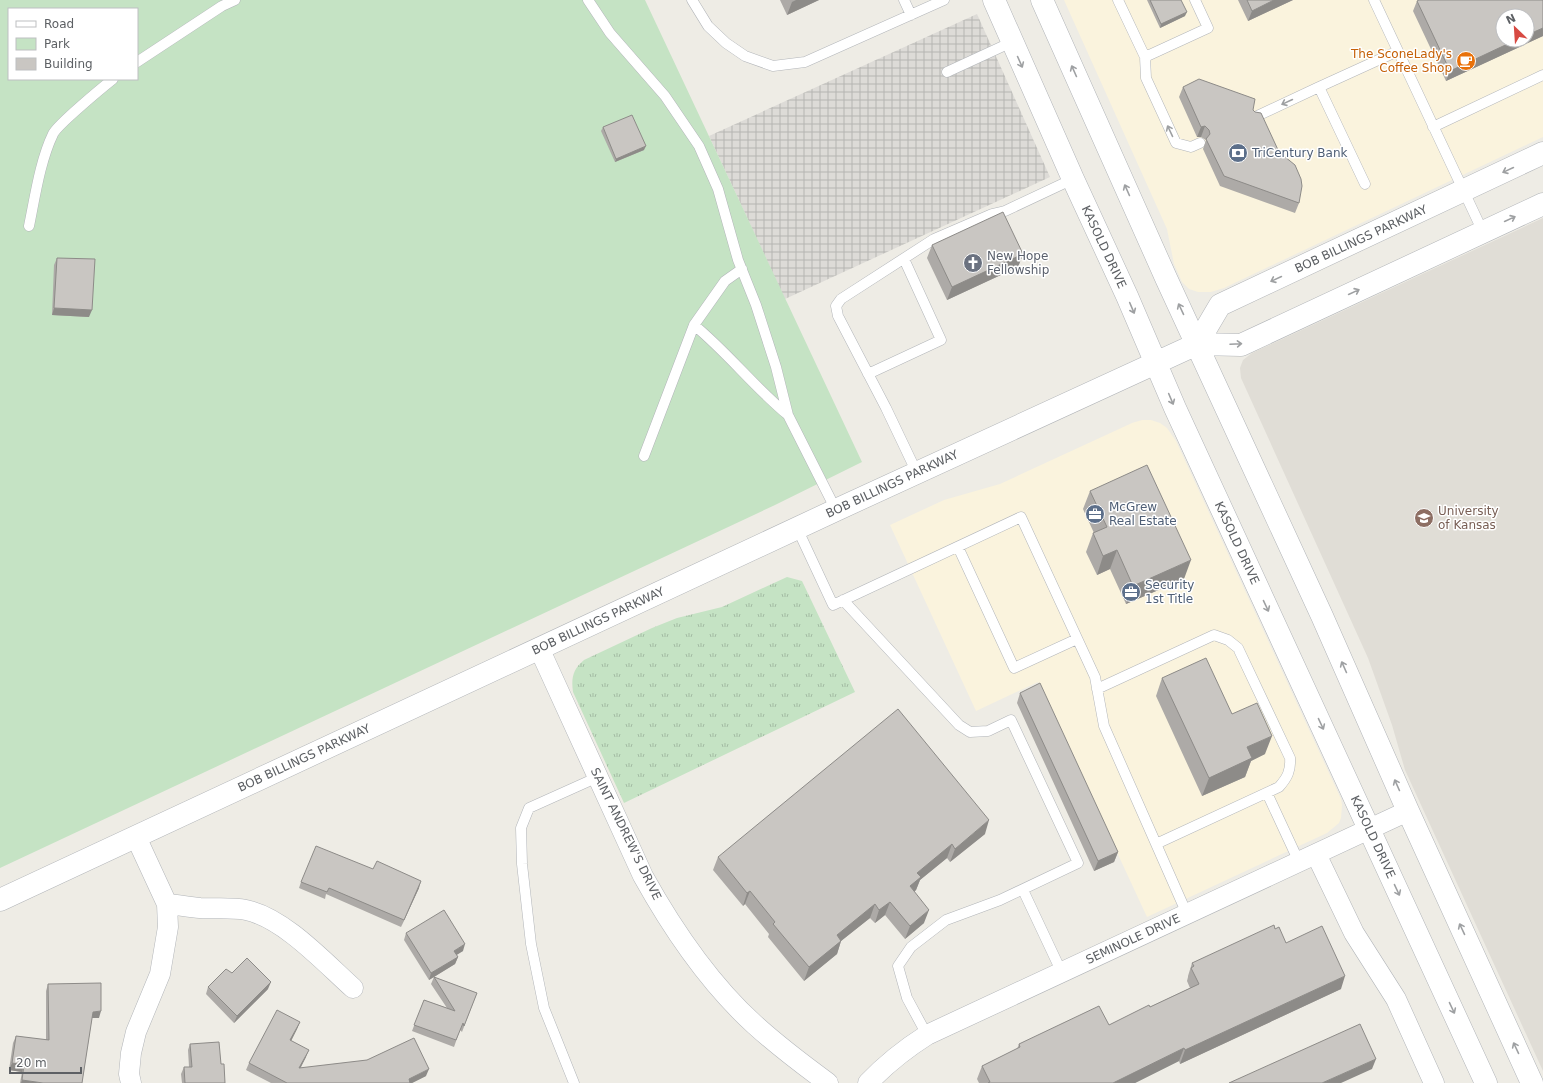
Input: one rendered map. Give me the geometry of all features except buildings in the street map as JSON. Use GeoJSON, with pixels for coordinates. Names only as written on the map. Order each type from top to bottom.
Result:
{"type":"FeatureCollection","features":[{"type":"Feature","properties":{"kind":"main road","name":"KASOLD DRIVE"},"geometry":{"type":"LineString","coordinates":[[994,0],[1156,363],[1486,1083]]}},
{"type":"Feature","properties":{"kind":"main road"},"geometry":{"type":"LineString","coordinates":[[1042,0],[1532,1083]]}},
{"type":"Feature","properties":{"kind":"main road","name":"BOB BILLINGS PARKWAY"},"geometry":{"type":"LineString","coordinates":[[1197,344],[1220,305],[1543,153]]}},
{"type":"Feature","properties":{"kind":"main road","name":"BOB BILLINGS PARKWAY"},"geometry":{"type":"LineString","coordinates":[[0,900],[796,528],[1197,344],[1241,345],[1543,204]]}},
{"type":"Feature","properties":{"kind":"street","name":"SAINT ANDREW'S DRIVE"},"geometry":{"type":"LineString","coordinates":[[538,648],[643,876],[663,911],[691,953],[721,990],[753,1023],[784,1050],[828,1083]]}},
{"type":"Feature","properties":{"kind":"street","name":"SEMINOLE DRIVE"},"geometry":{"type":"LineString","coordinates":[[868,1083],[884,1066],[904,1050],[927,1035],[1408,811]]}},
{"type":"Feature","properties":{"kind":"street"},"geometry":{"type":"LineString","coordinates":[[131,1083],[131,1053],[136,1032],[160,974],[168,927],[167,904],[136,836]]}},
{"type":"Feature","properties":{"kind":"street"},"geometry":{"type":"LineString","coordinates":[[1307,858],[1396,999],[1434,1083]]}},
{"type":"Feature","properties":{"kind":"street"},"geometry":{"type":"LineString","coordinates":[[167,904],[200,908],[221,907],[247,910],[269,918],[286,928],[353,988]]}},
{"type":"Feature","properties":{"kind":"lane"},"geometry":{"type":"LineString","coordinates":[[138,61],[222,6],[235,0]]}},
{"type":"Feature","properties":{"kind":"lane"},"geometry":{"type":"LineString","coordinates":[[588,0],[610,33],[665,96],[699,146],[718,190],[742,269],[761,319],[776,367],[788,415],[836,510]]}},
{"type":"Feature","properties":{"kind":"lane"},"geometry":{"type":"LineString","coordinates":[[692,0],[708,26],[726,43],[745,56],[773,66],[805,62],[944,0]]}},
{"type":"Feature","properties":{"kind":"lane"},"geometry":{"type":"LineString","coordinates":[[904,0],[911,15]]}},
{"type":"Feature","properties":{"kind":"lane"},"geometry":{"type":"LineString","coordinates":[[1118,0],[1145,57],[1146,78],[1176,143],[1184,147],[1191,147],[1200,143]]}},
{"type":"Feature","properties":{"kind":"lane"},"geometry":{"type":"LineString","coordinates":[[1145,57],[1208,28],[1195,0]]}},
{"type":"Feature","properties":{"kind":"lane"},"geometry":{"type":"LineString","coordinates":[[1374,0],[1483,232]]}},
{"type":"Feature","properties":{"kind":"lane"},"geometry":{"type":"LineString","coordinates":[[947,72],[1012,42]]}},
{"type":"Feature","properties":{"kind":"lane"},"geometry":{"type":"LineString","coordinates":[[1255,118],[1398,51]]}},
{"type":"Feature","properties":{"kind":"lane"},"geometry":{"type":"LineString","coordinates":[[1433,127],[1543,75]]}},
{"type":"Feature","properties":{"kind":"lane"},"geometry":{"type":"LineString","coordinates":[[29,226],[39,179],[53,133],[101,88],[112,80]]}},
{"type":"Feature","properties":{"kind":"lane"},"geometry":{"type":"LineString","coordinates":[[1319,87],[1364,184]]}},
{"type":"Feature","properties":{"kind":"lane"},"geometry":{"type":"LineString","coordinates":[[917,473],[838,316],[836,306],[841,300],[934,239],[992,214],[1006,211],[1073,179]]}},
{"type":"Feature","properties":{"kind":"lane"},"geometry":{"type":"LineString","coordinates":[[868,374],[941,340],[904,259]]}},
{"type":"Feature","properties":{"kind":"lane"},"geometry":{"type":"LineString","coordinates":[[644,456],[694,325],[725,281],[742,269]]}},
{"type":"Feature","properties":{"kind":"lane"},"geometry":{"type":"LineString","coordinates":[[694,325],[715,342],[775,404],[788,415]]}},
{"type":"Feature","properties":{"kind":"lane"},"geometry":{"type":"LineString","coordinates":[[796,528],[833,605],[1021,517],[1095,677],[1104,726],[1187,914]]}},
{"type":"Feature","properties":{"kind":"lane"},"geometry":{"type":"LineString","coordinates":[[958,547],[1014,668],[1077,639]]}},
{"type":"Feature","properties":{"kind":"lane"},"geometry":{"type":"LineString","coordinates":[[843,600],[959,725],[970,732],[988,731],[1011,720],[1078,863],[1023,890],[946,920],[911,947],[898,966],[908,998],[927,1035]]}},
{"type":"Feature","properties":{"kind":"lane"},"geometry":{"type":"LineString","coordinates":[[1097,690],[1214,635],[1228,640],[1238,648],[1290,758],[1290,768],[1286,778],[1279,787],[1156,844]]}},
{"type":"Feature","properties":{"kind":"lane"},"geometry":{"type":"LineString","coordinates":[[574,1083],[544,1008],[531,944],[522,864],[521,828],[529,808],[598,777]]}},
{"type":"Feature","properties":{"kind":"lane"},"geometry":{"type":"LineString","coordinates":[[1267,793],[1307,858]]}},
{"type":"Feature","properties":{"kind":"lane"},"geometry":{"type":"LineString","coordinates":[[1023,890],[1062,972]]}},
{"type":"Feature","properties":{"kind":"shaded area"},"geometry":{"type":"Polygon","coordinates":[[[1064,0],[1543,0],[1543,137],[1224,288],[1211,292],[1198,292],[1189,289],[1182,282],[1174,264],[1167,229],[1064,0]]]}},
{"type":"Feature","properties":{"kind":"shaded area"},"geometry":{"type":"Polygon","coordinates":[[[977,14],[1050,177],[785,299],[709,136],[977,14]]]}},
{"type":"Feature","properties":{"kind":"shaded area","name":"University of Kansas"},"geometry":{"type":"Polygon","coordinates":[[[1543,218],[1543,1071],[1405,770],[1392,725],[1368,658],[1241,378],[1240,368],[1243,360],[1252,353],[1543,218]]]}},
{"type":"Feature","properties":{"kind":"shaded area"},"geometry":{"type":"Polygon","coordinates":[[[1142,420],[1151,420],[1160,423],[1167,428],[1176,441],[1341,799],[1342,805],[1339,823],[1327,833],[1147,917],[1038,682],[976,711],[890,525],[944,500],[1000,484],[1132,423],[1142,420]]]}},
{"type":"Feature","properties":{"kind":"green space"},"geometry":{"type":"Polygon","coordinates":[[[0,0],[645,0],[862,462],[775,505],[0,868],[0,0]]]}},
{"type":"Feature","properties":{"kind":"green space"},"geometry":{"type":"Polygon","coordinates":[[[787,577],[802,581],[855,692],[624,803],[573,692],[572,682],[577,667],[584,660],[652,628],[677,618],[722,607],[787,577]]]}},
{"type":"Feature","properties":{"kind":"place","name":"The SconeLady's Coffee Shop"},"geometry":{"type":"Point","coordinates":[1466,61]}},
{"type":"Feature","properties":{"kind":"place","name":"TriCentury Bank"},"geometry":{"type":"Point","coordinates":[1238,153]}},
{"type":"Feature","properties":{"kind":"place","name":"New Hope Fellowship"},"geometry":{"type":"Point","coordinates":[973,263]}},
{"type":"Feature","properties":{"kind":"place","name":"McGrew Real Estate"},"geometry":{"type":"Point","coordinates":[1095,514]}},
{"type":"Feature","properties":{"kind":"place","name":"University of Kansas"},"geometry":{"type":"Point","coordinates":[1424,518]}},
{"type":"Feature","properties":{"kind":"place","name":"Security 1st Title"},"geometry":{"type":"Point","coordinates":[1131,592]}}]}
